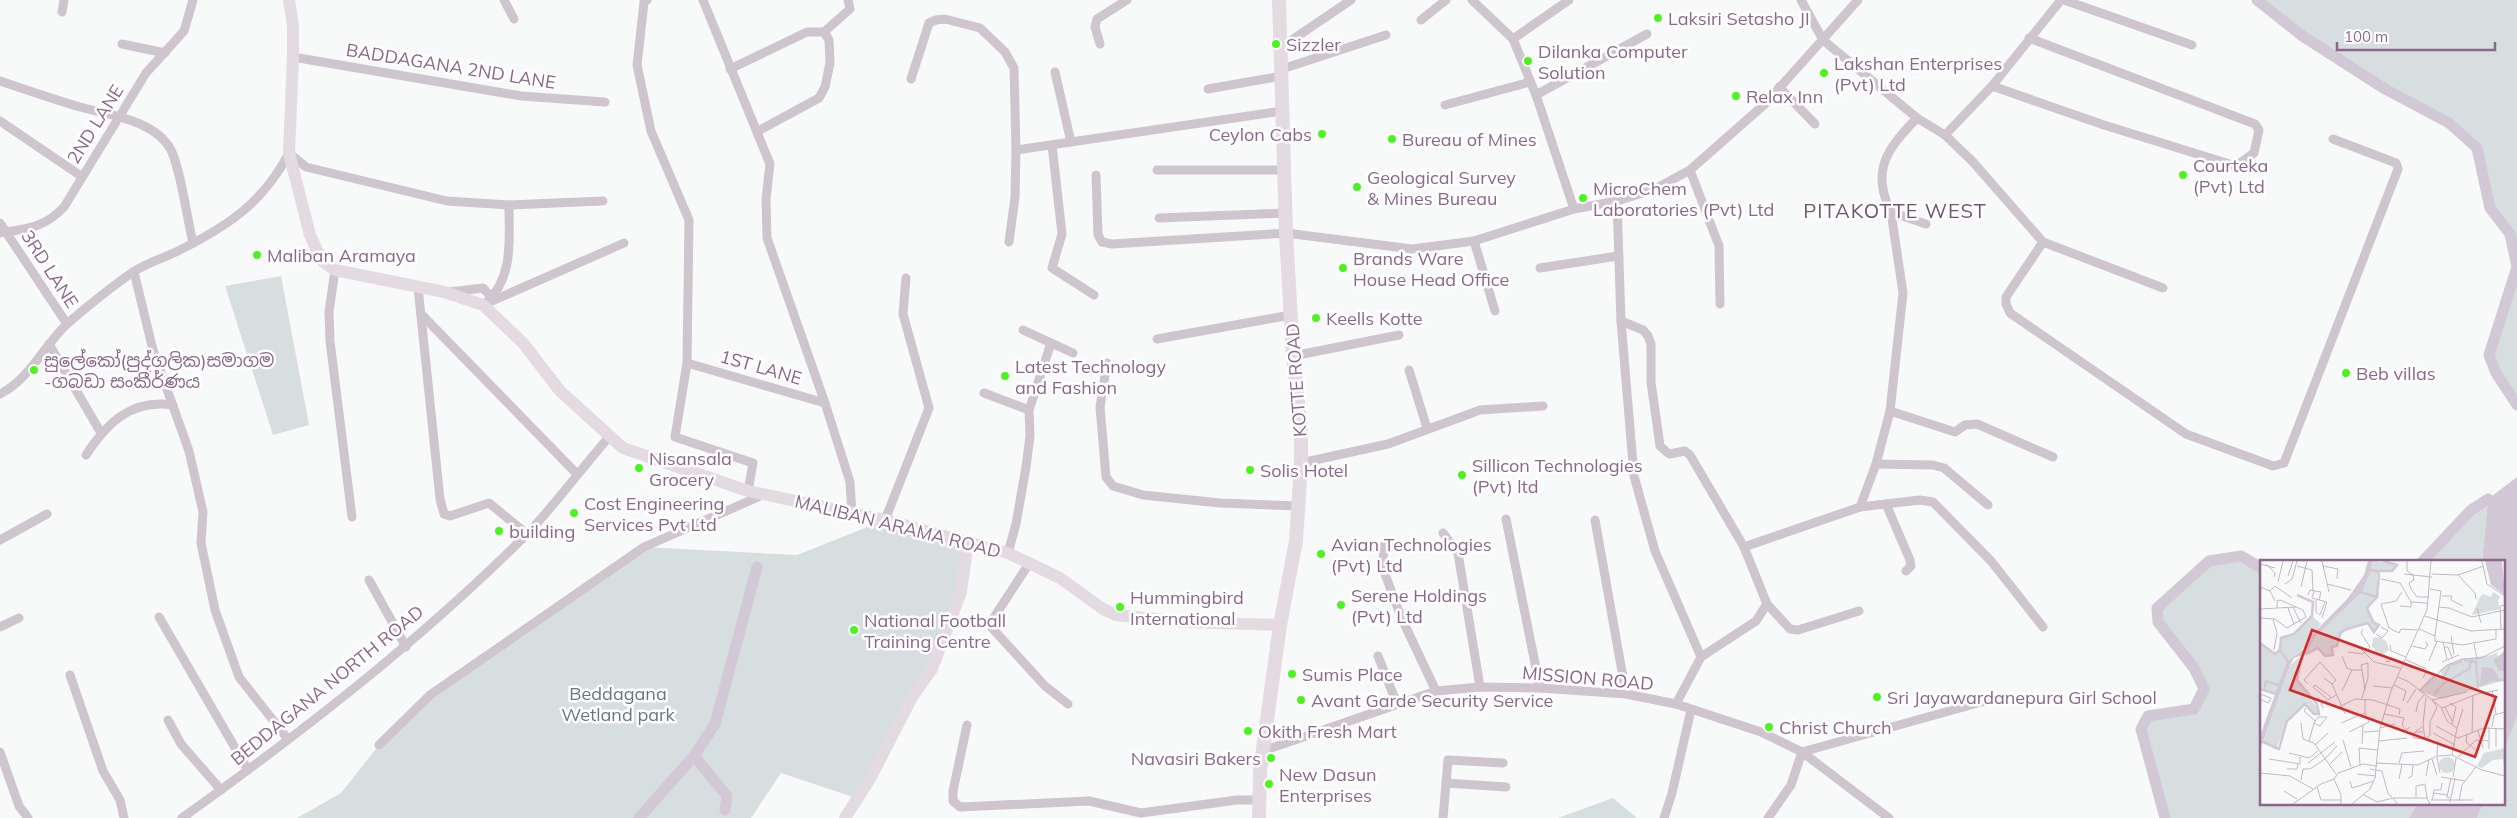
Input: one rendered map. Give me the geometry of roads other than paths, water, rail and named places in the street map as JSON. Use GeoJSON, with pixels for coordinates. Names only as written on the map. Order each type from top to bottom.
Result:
{"type":"FeatureCollection","features":[{"type":"Feature","properties":{"kind":"main road","name":"KOTTE ROAD"},"geometry":{"type":"LineString","coordinates":[[1259,818],[1258,800],[1263,751],[1280,625],[1296,541],[1301,462],[1301,428],[1293,356],[1286,233],[1279,0]]}},
{"type":"Feature","properties":{"kind":"street"},"geometry":{"type":"LineString","coordinates":[[62,12],[64,0]]}},
{"type":"Feature","properties":{"kind":"street","name":"2ND LANE"},"geometry":{"type":"LineString","coordinates":[[3,232],[38,227],[51,220],[64,207],[81,176],[146,73],[184,31],[193,0]]}},
{"type":"Feature","properties":{"kind":"street"},"geometry":{"type":"LineString","coordinates":[[289,0],[293,25],[293,57],[288,152],[310,235],[322,261],[335,270],[487,301],[624,243]]}},
{"type":"Feature","properties":{"kind":"street"},"geometry":{"type":"LineString","coordinates":[[504,0],[514,19]]}},
{"type":"Feature","properties":{"kind":"street"},"geometry":{"type":"LineString","coordinates":[[647,0],[644,2],[637,65],[651,130],[689,220],[687,363],[675,437],[753,463],[748,491]]}},
{"type":"Feature","properties":{"kind":"street"},"geometry":{"type":"LineString","coordinates":[[703,0],[770,164],[766,199],[767,238],[825,403],[850,482],[852,514]]}},
{"type":"Feature","properties":{"kind":"street"},"geometry":{"type":"LineString","coordinates":[[730,69],[807,32],[824,32],[850,9],[848,0]]}},
{"type":"Feature","properties":{"kind":"street"},"geometry":{"type":"LineString","coordinates":[[1100,44],[1095,27],[1097,19],[1127,0]]}},
{"type":"Feature","properties":{"kind":"street"},"geometry":{"type":"LineString","coordinates":[[1280,48],[1351,0]]}},
{"type":"Feature","properties":{"kind":"street"},"geometry":{"type":"LineString","coordinates":[[1422,20],[1446,0]]}},
{"type":"Feature","properties":{"kind":"street"},"geometry":{"type":"LineString","coordinates":[[1472,0],[1513,39],[1536,95],[1574,209]]}},
{"type":"Feature","properties":{"kind":"street"},"geometry":{"type":"LineString","coordinates":[[1513,39],[1569,0]]}},
{"type":"Feature","properties":{"kind":"street"},"geometry":{"type":"LineString","coordinates":[[1801,0],[1823,40],[1917,118],[1946,135],[1973,162],[2043,242],[2163,288]]}},
{"type":"Feature","properties":{"kind":"street"},"geometry":{"type":"LineString","coordinates":[[1096,175],[1098,235],[1102,242],[1112,244],[1286,233],[1412,249],[1474,241],[1574,209],[1617,201],[1655,189],[1690,170],[1765,104],[1858,0]]}},
{"type":"Feature","properties":{"kind":"street"},"geometry":{"type":"LineString","coordinates":[[1946,135],[1992,86],[2029,38],[2063,0],[2192,45]]}},
{"type":"Feature","properties":{"kind":"street"},"geometry":{"type":"LineString","coordinates":[[911,79],[929,23],[936,20],[945,20],[980,28],[1005,52],[1014,68],[1016,150],[1015,197],[1009,242]]}},
{"type":"Feature","properties":{"kind":"street"},"geometry":{"type":"LineString","coordinates":[[758,131],[819,98],[825,87],[830,63],[829,40],[824,32]]}},
{"type":"Feature","properties":{"kind":"street"},"geometry":{"type":"LineString","coordinates":[[1536,95],[1647,34]]}},
{"type":"Feature","properties":{"kind":"street"},"geometry":{"type":"LineString","coordinates":[[1208,90],[1282,73],[1386,35]]}},
{"type":"Feature","properties":{"kind":"street"},"geometry":{"type":"LineString","coordinates":[[1992,86],[2104,125],[2236,166],[2254,153],[2259,130],[2256,124],[2029,38]]}},
{"type":"Feature","properties":{"kind":"street"},"geometry":{"type":"LineString","coordinates":[[122,44],[165,53]]}},
{"type":"Feature","properties":{"kind":"street","name":"BADDAGANA 2ND LANE"},"geometry":{"type":"LineString","coordinates":[[293,57],[521,96],[604,102]]}},
{"type":"Feature","properties":{"kind":"street"},"geometry":{"type":"LineString","coordinates":[[1055,72],[1071,142]]}},
{"type":"Feature","properties":{"kind":"street"},"geometry":{"type":"LineString","coordinates":[[0,81],[82,108],[119,116],[153,132],[170,149],[193,243]]}},
{"type":"Feature","properties":{"kind":"street"},"geometry":{"type":"LineString","coordinates":[[1445,105],[1530,82]]}},
{"type":"Feature","properties":{"kind":"street"},"geometry":{"type":"LineString","coordinates":[[1779,87],[1815,124]]}},
{"type":"Feature","properties":{"kind":"street"},"geometry":{"type":"LineString","coordinates":[[1016,150],[1282,111]]}},
{"type":"Feature","properties":{"kind":"street"},"geometry":{"type":"LineString","coordinates":[[1860,507],[1876,464],[1890,411],[1903,293],[1891,212],[1882,177],[1884,158],[1894,141],[1917,118]]}},
{"type":"Feature","properties":{"kind":"street"},"geometry":{"type":"LineString","coordinates":[[0,121],[81,176]]}},
{"type":"Feature","properties":{"kind":"street"},"geometry":{"type":"LineString","coordinates":[[2043,242],[2006,296],[2006,304],[2010,313],[2186,434],[2273,466],[2279,465],[2284,463],[2398,169],[2396,163],[2333,139]]}},
{"type":"Feature","properties":{"kind":"street"},"geometry":{"type":"LineString","coordinates":[[1052,145],[1062,234],[1052,268],[1094,295]]}},
{"type":"Feature","properties":{"kind":"street"},"geometry":{"type":"LineString","coordinates":[[288,152],[306,167],[446,201],[510,205],[603,201]]}},
{"type":"Feature","properties":{"kind":"street"},"geometry":{"type":"LineString","coordinates":[[0,394],[10,389],[26,375],[66,324],[134,272],[214,233],[251,206],[277,175],[288,152]]}},
{"type":"Feature","properties":{"kind":"street"},"geometry":{"type":"LineString","coordinates":[[1157,170],[1285,170]]}},
{"type":"Feature","properties":{"kind":"street"},"geometry":{"type":"LineString","coordinates":[[1690,170],[1720,246],[1720,304]]}},
{"type":"Feature","properties":{"kind":"street"},"geometry":{"type":"LineString","coordinates":[[1617,201],[1621,321],[1634,476],[1655,551],[1701,657]]}},
{"type":"Feature","properties":{"kind":"street"},"geometry":{"type":"LineString","coordinates":[[487,301],[505,277],[509,253],[510,205]]}},
{"type":"Feature","properties":{"kind":"street"},"geometry":{"type":"LineString","coordinates":[[1891,212],[1926,224]]}},
{"type":"Feature","properties":{"kind":"street"},"geometry":{"type":"LineString","coordinates":[[1159,218],[1286,213]]}},
{"type":"Feature","properties":{"kind":"street","name":"3RD LANE"},"geometry":{"type":"LineString","coordinates":[[0,223],[3,232],[66,324]]}},
{"type":"Feature","properties":{"kind":"street"},"geometry":{"type":"LineString","coordinates":[[1474,241],[1495,311]]}},
{"type":"Feature","properties":{"kind":"street"},"geometry":{"type":"LineString","coordinates":[[1540,268],[1618,256]]}},
{"type":"Feature","properties":{"kind":"street"},"geometry":{"type":"LineString","coordinates":[[335,270],[328,312],[352,517]]}},
{"type":"Feature","properties":{"kind":"street"},"geometry":{"type":"LineString","coordinates":[[134,272],[153,350],[189,451],[204,512],[201,543],[215,610],[239,677],[287,738]]}},
{"type":"Feature","properties":{"kind":"street"},"geometry":{"type":"LineString","coordinates":[[885,520],[929,408],[903,314],[906,278]]}},
{"type":"Feature","properties":{"kind":"street"},"geometry":{"type":"LineString","coordinates":[[418,287],[440,499],[444,514],[450,516],[489,504],[527,534]]}},
{"type":"Feature","properties":{"kind":"street","name":"MALIBAN ARAMA ROAD"},"geometry":{"type":"LineString","coordinates":[[487,301],[523,343],[560,391],[623,448],[748,491],[885,520],[1008,553],[1060,578],[1102,609],[1116,615],[1186,622],[1280,625]]}},
{"type":"Feature","properties":{"kind":"street"},"geometry":{"type":"LineString","coordinates":[[421,314],[577,474]]}},
{"type":"Feature","properties":{"kind":"street"},"geometry":{"type":"LineString","coordinates":[[1156,339],[1291,315]]}},
{"type":"Feature","properties":{"kind":"street"},"geometry":{"type":"LineString","coordinates":[[1621,321],[1643,330],[1651,344],[1651,382],[1660,446],[1669,454],[1685,451],[1690,455],[1744,547],[1767,604],[1790,629],[1798,630],[1859,612]]}},
{"type":"Feature","properties":{"kind":"street"},"geometry":{"type":"LineString","coordinates":[[1023,330],[1073,353]]}},
{"type":"Feature","properties":{"kind":"street"},"geometry":{"type":"LineString","coordinates":[[1293,356],[1399,335]]}},
{"type":"Feature","properties":{"kind":"street"},"geometry":{"type":"LineString","coordinates":[[1008,553],[1016,524],[1026,467],[1030,436],[1029,410],[1050,343]]}},
{"type":"Feature","properties":{"kind":"street"},"geometry":{"type":"LineString","coordinates":[[49,344],[101,433]]}},
{"type":"Feature","properties":{"kind":"street","name":"1ST LANE"},"geometry":{"type":"LineString","coordinates":[[687,363],[825,403]]}},
{"type":"Feature","properties":{"kind":"street"},"geometry":{"type":"LineString","coordinates":[[1107,363],[1100,407],[1106,477],[1113,486],[1143,495],[1220,503],[1298,506]]}},
{"type":"Feature","properties":{"kind":"street"},"geometry":{"type":"LineString","coordinates":[[1409,370],[1427,428]]}},
{"type":"Feature","properties":{"kind":"street"},"geometry":{"type":"LineString","coordinates":[[984,393],[1029,410]]}},
{"type":"Feature","properties":{"kind":"street"},"geometry":{"type":"LineString","coordinates":[[86,455],[101,433],[121,414],[157,403],[173,405]]}},
{"type":"Feature","properties":{"kind":"street"},"geometry":{"type":"LineString","coordinates":[[1301,462],[1388,444],[1480,410],[1543,406]]}},
{"type":"Feature","properties":{"kind":"street"},"geometry":{"type":"LineString","coordinates":[[1890,411],[1955,432],[1966,425],[1977,424],[2053,457]]}},
{"type":"Feature","properties":{"kind":"street","name":"BEDDAGANA NORTH ROAD"},"geometry":{"type":"LineString","coordinates":[[182,818],[248,770],[406,647],[527,534],[609,437]]}},
{"type":"Feature","properties":{"kind":"street"},"geometry":{"type":"LineString","coordinates":[[1876,464],[1933,465],[1944,468],[1988,506]]}},
{"type":"Feature","properties":{"kind":"street"},"geometry":{"type":"LineString","coordinates":[[379,745],[430,695],[644,547],[765,494]]}},
{"type":"Feature","properties":{"kind":"street"},"geometry":{"type":"LineString","coordinates":[[1744,547],[1860,507],[1920,500],[1933,502],[1991,561],[2043,627]]}},
{"type":"Feature","properties":{"kind":"street"},"geometry":{"type":"LineString","coordinates":[[1886,504],[1910,560],[1911,566],[1906,571]]}},
{"type":"Feature","properties":{"kind":"street"},"geometry":{"type":"LineString","coordinates":[[0,540],[47,514]]}},
{"type":"Feature","properties":{"kind":"street"},"geometry":{"type":"LineString","coordinates":[[1506,519],[1540,688]]}},
{"type":"Feature","properties":{"kind":"street"},"geometry":{"type":"LineString","coordinates":[[1595,520],[1626,694]]}},
{"type":"Feature","properties":{"kind":"street"},"geometry":{"type":"LineString","coordinates":[[1443,533],[1458,553],[1480,687]]}},
{"type":"Feature","properties":{"kind":"street"},"geometry":{"type":"LineString","coordinates":[[845,818],[871,777],[912,697],[932,669],[961,592],[968,541]]}},
{"type":"Feature","properties":{"kind":"street"},"geometry":{"type":"LineString","coordinates":[[1385,544],[1382,566],[1401,616],[1436,691]]}},
{"type":"Feature","properties":{"kind":"street"},"geometry":{"type":"LineString","coordinates":[[1030,562],[991,622],[992,628],[1045,686],[1068,704]]}},
{"type":"Feature","properties":{"kind":"street"},"geometry":{"type":"LineString","coordinates":[[369,580],[406,647]]}},
{"type":"Feature","properties":{"kind":"street"},"geometry":{"type":"LineString","coordinates":[[1676,704],[1701,657],[1756,621],[1767,604]]}},
{"type":"Feature","properties":{"kind":"street"},"geometry":{"type":"LineString","coordinates":[[159,617],[248,770]]}},
{"type":"Feature","properties":{"kind":"street"},"geometry":{"type":"LineString","coordinates":[[0,628],[19,618]]}},
{"type":"Feature","properties":{"kind":"street"},"geometry":{"type":"LineString","coordinates":[[1378,656],[1397,704]]}},
{"type":"Feature","properties":{"kind":"street"},"geometry":{"type":"LineString","coordinates":[[70,674],[103,772],[120,800],[124,818]]}},
{"type":"Feature","properties":{"kind":"street","name":"MISSION ROAD"},"geometry":{"type":"LineString","coordinates":[[1263,751],[1436,691],[1480,687],[1540,688],[1626,694],[1676,704],[1761,732],[1802,752],[1888,818]]}},
{"type":"Feature","properties":{"kind":"street"},"geometry":{"type":"LineString","coordinates":[[1768,818],[1791,785],[1802,752],[1985,701]]}},
{"type":"Feature","properties":{"kind":"street"},"geometry":{"type":"LineString","coordinates":[[1664,818],[1672,793],[1691,710]]}},
{"type":"Feature","properties":{"kind":"street"},"geometry":{"type":"LineString","coordinates":[[168,720],[181,744],[221,790]]}},
{"type":"Feature","properties":{"kind":"street"},"geometry":{"type":"LineString","coordinates":[[967,725],[953,790],[953,801],[960,807],[1089,801],[1141,813],[1237,800],[1258,800]]}},
{"type":"Feature","properties":{"kind":"street"},"geometry":{"type":"LineString","coordinates":[[0,752],[19,806],[28,818]]}},
{"type":"Feature","properties":{"kind":"street"},"geometry":{"type":"LineString","coordinates":[[1443,818],[1448,760],[1503,763]]}},
{"type":"Feature","properties":{"kind":"street"},"geometry":{"type":"LineString","coordinates":[[1446,783],[1506,787]]}},
{"type":"Feature","properties":{"kind":"waterway"},"geometry":{"type":"LineString","coordinates":[[2257,0],[2301,35],[2385,89],[2449,123],[2477,148],[2490,208],[2510,234],[2517,267]]}},
{"type":"Feature","properties":{"kind":"waterway"},"geometry":{"type":"LineString","coordinates":[[2517,267],[2489,355],[2496,373],[2517,405]]}},
{"type":"Feature","properties":{"kind":"waterway"},"geometry":{"type":"LineString","coordinates":[[2424,560],[2471,510],[2488,499]]}},
{"type":"Feature","properties":{"kind":"waterway"},"geometry":{"type":"LineString","coordinates":[[2165,818],[2141,729],[2148,716],[2194,709],[2204,689],[2194,668],[2158,622],[2157,608],[2209,561],[2241,556],[2260,567]]}},
{"type":"Feature","properties":{"kind":"waterway"},"geometry":{"type":"LineString","coordinates":[[639,818],[694,756],[715,724],[757,567]]}},
{"type":"Feature","properties":{"kind":"waterway"},"geometry":{"type":"LineString","coordinates":[[694,756],[727,796],[725,810]]}},
{"type":"Feature","properties":{"kind":"place","name":"Laksiri Setasho JI"},"geometry":{"type":"Point","coordinates":[1658,18]}},
{"type":"Feature","properties":{"kind":"place","name":"Sizzler"},"geometry":{"type":"Point","coordinates":[1276,44]}},
{"type":"Feature","properties":{"kind":"place","name":"Dilanka Computer Solution"},"geometry":{"type":"Point","coordinates":[1528,61]}},
{"type":"Feature","properties":{"kind":"place","name":"Lakshan Enterprises (Pvt) Ltd"},"geometry":{"type":"Point","coordinates":[1824,73]}},
{"type":"Feature","properties":{"kind":"place","name":"Relax Inn"},"geometry":{"type":"Point","coordinates":[1736,96]}},
{"type":"Feature","properties":{"kind":"place","name":"Ceylon Cabs"},"geometry":{"type":"Point","coordinates":[1322,134]}},
{"type":"Feature","properties":{"kind":"place","name":"Bureau of Mines"},"geometry":{"type":"Point","coordinates":[1392,139]}},
{"type":"Feature","properties":{"kind":"place","name":"Courteka (Pvt) Ltd"},"geometry":{"type":"Point","coordinates":[2183,175]}},
{"type":"Feature","properties":{"kind":"place","name":"Geological Survey & Mines Bureau"},"geometry":{"type":"Point","coordinates":[1357,187]}},
{"type":"Feature","properties":{"kind":"place","name":"MicroChem Laboratories (Pvt) Ltd"},"geometry":{"type":"Point","coordinates":[1583,198]}},
{"type":"Feature","properties":{"kind":"place","name":"Maliban Aramaya"},"geometry":{"type":"Point","coordinates":[257,255]}},
{"type":"Feature","properties":{"kind":"place","name":"Brands Ware House Head Office"},"geometry":{"type":"Point","coordinates":[1343,268]}},
{"type":"Feature","properties":{"kind":"place","name":"Keells Kotte"},"geometry":{"type":"Point","coordinates":[1316,318]}},
{"type":"Feature","properties":{"kind":"place","name":"සුලේකෝ(පුද්ගලික)සමාගම -ගබඩා සංකීර්ණය"},"geometry":{"type":"Point","coordinates":[34,370]}},
{"type":"Feature","properties":{"kind":"place","name":"Beb villas"},"geometry":{"type":"Point","coordinates":[2346,373]}},
{"type":"Feature","properties":{"kind":"place","name":"Latest Technology and Fashion"},"geometry":{"type":"Point","coordinates":[1005,376]}},
{"type":"Feature","properties":{"kind":"place","name":"Nisansala Grocery"},"geometry":{"type":"Point","coordinates":[639,468]}},
{"type":"Feature","properties":{"kind":"place","name":"Solis Hotel"},"geometry":{"type":"Point","coordinates":[1250,470]}},
{"type":"Feature","properties":{"kind":"place","name":"Sillicon Technologies (Pvt) ltd"},"geometry":{"type":"Point","coordinates":[1462,475]}},
{"type":"Feature","properties":{"kind":"place","name":"Cost Engineering Services Pvt Ltd"},"geometry":{"type":"Point","coordinates":[574,513]}},
{"type":"Feature","properties":{"kind":"place","name":"building"},"geometry":{"type":"Point","coordinates":[499,531]}},
{"type":"Feature","properties":{"kind":"place","name":"Avian Technologies (Pvt) Ltd"},"geometry":{"type":"Point","coordinates":[1321,554]}},
{"type":"Feature","properties":{"kind":"place","name":"Serene Holdings (Pvt) Ltd"},"geometry":{"type":"Point","coordinates":[1341,605]}},
{"type":"Feature","properties":{"kind":"place","name":"Hummingbird International"},"geometry":{"type":"Point","coordinates":[1120,607]}},
{"type":"Feature","properties":{"kind":"place","name":"National Football Training Centre"},"geometry":{"type":"Point","coordinates":[854,630]}},
{"type":"Feature","properties":{"kind":"place","name":"Sumis Place"},"geometry":{"type":"Point","coordinates":[1292,674]}},
{"type":"Feature","properties":{"kind":"place","name":"Sri Jayawardanepura Girl School"},"geometry":{"type":"Point","coordinates":[1877,697]}},
{"type":"Feature","properties":{"kind":"place","name":"Avant Garde Security Service"},"geometry":{"type":"Point","coordinates":[1301,700]}},
{"type":"Feature","properties":{"kind":"place","name":"Christ Church"},"geometry":{"type":"Point","coordinates":[1769,727]}},
{"type":"Feature","properties":{"kind":"place","name":"Okith Fresh Mart"},"geometry":{"type":"Point","coordinates":[1248,731]}},
{"type":"Feature","properties":{"kind":"place","name":"Navasiri Bakers"},"geometry":{"type":"Point","coordinates":[1271,758]}},
{"type":"Feature","properties":{"kind":"place","name":"New Dasun Enterprises"},"geometry":{"type":"Point","coordinates":[1269,784]}},
{"type":"Feature","properties":{"kind":"district","name":"PITAKOTTE WEST"},"geometry":{"type":"Point","coordinates":[1895,210]}},
{"type":"Feature","properties":{"kind":"park label","name":"Beddagana Wetland park"},"geometry":{"type":"Point","coordinates":[618,703]}}]}
